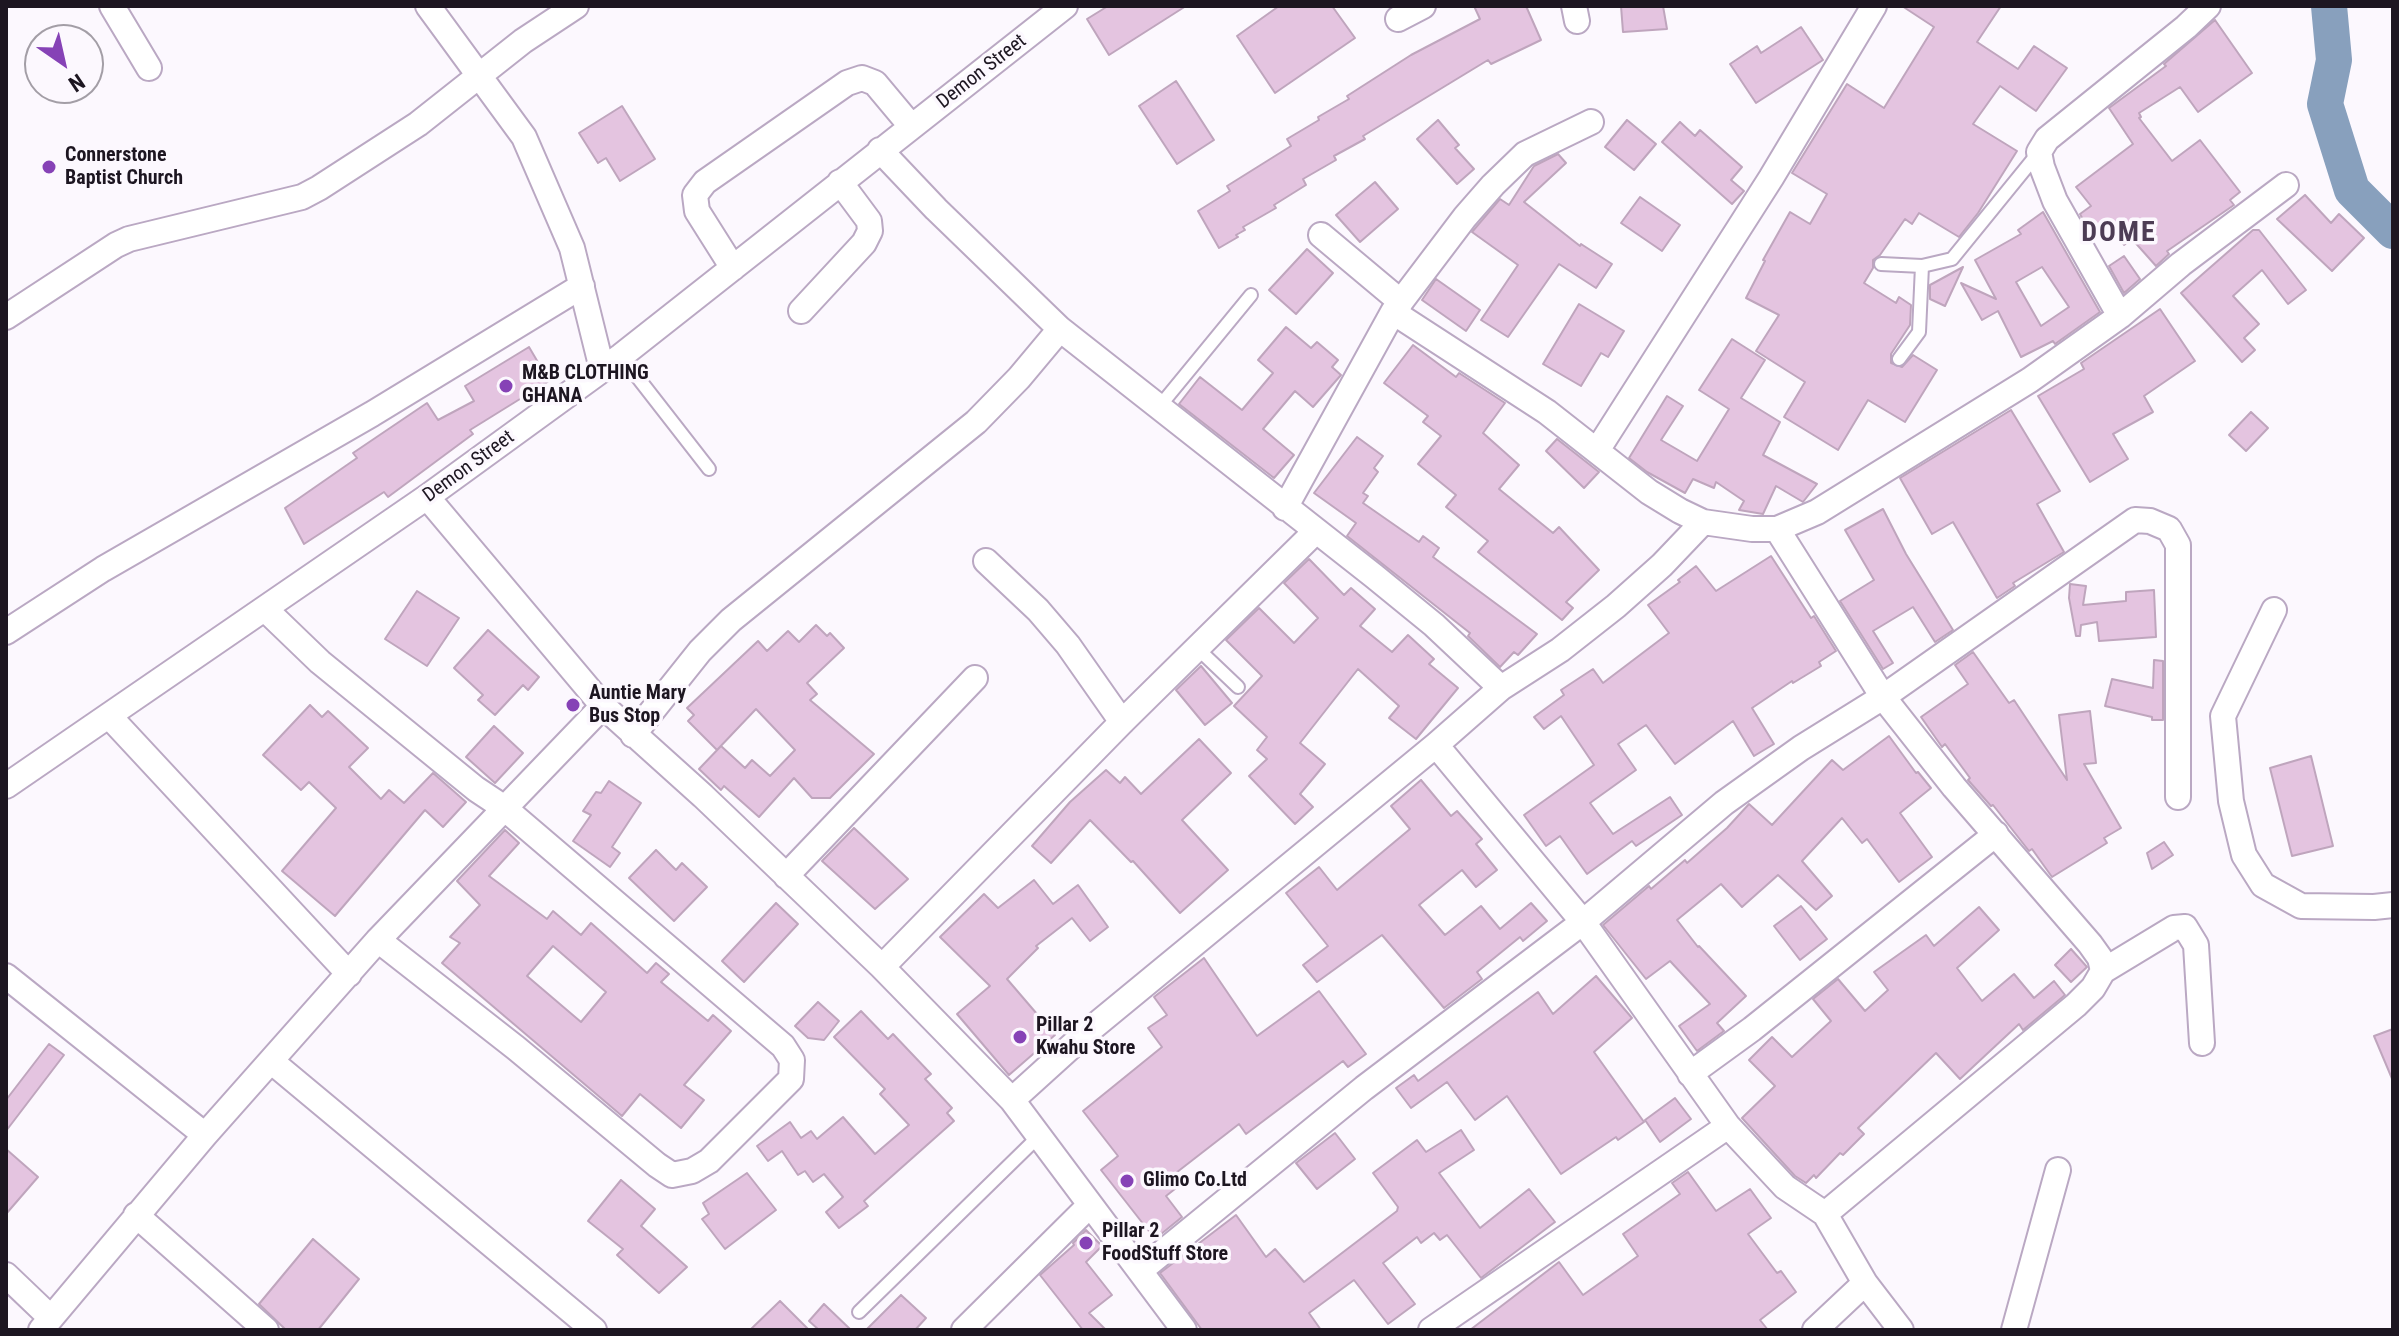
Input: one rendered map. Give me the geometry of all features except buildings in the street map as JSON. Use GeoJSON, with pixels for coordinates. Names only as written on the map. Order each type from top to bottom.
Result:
{"type":"FeatureCollection","features":[{"type":"Feature","properties":{"kind":"street"},"geometry":{"type":"LineString","coordinates":[[112,6],[149,68]]}},
{"type":"Feature","properties":{"kind":"street"},"geometry":{"type":"LineString","coordinates":[[428,6],[524,137],[558,210],[582,286],[612,363]]}},
{"type":"Feature","properties":{"kind":"street"},"geometry":{"type":"LineString","coordinates":[[6,317],[129,239],[311,193],[359,165],[480,78],[523,41],[576,6]]}},
{"type":"Feature","properties":{"kind":"street","name":"Demon Street"},"geometry":{"type":"LineString","coordinates":[[6,786],[266,610],[612,363],[1065,6]]}},
{"type":"Feature","properties":{"kind":"street"},"geometry":{"type":"LineString","coordinates":[[1398,19],[1423,6]]}},
{"type":"Feature","properties":{"kind":"street"},"geometry":{"type":"LineString","coordinates":[[1598,449],[1771,178],[1874,6]]}},
{"type":"Feature","properties":{"kind":"street"},"geometry":{"type":"LineString","coordinates":[[2120,316],[2055,201],[2039,152],[2058,130],[2208,6]]}},
{"type":"Feature","properties":{"kind":"street"},"geometry":{"type":"LineString","coordinates":[[733,268],[697,211],[695,195],[705,182],[847,83],[862,78],[875,83],[911,126]]}},
{"type":"Feature","properties":{"kind":"street"},"geometry":{"type":"LineString","coordinates":[[1285,508],[1397,307],[1474,206],[1525,154],[1591,122]]}},
{"type":"Feature","properties":{"kind":"street"},"geometry":{"type":"LineString","coordinates":[[880,150],[1060,329],[1434,625],[1501,688]]}},
{"type":"Feature","properties":{"kind":"street"},"geometry":{"type":"LineString","coordinates":[[801,311],[864,243],[870,231],[869,221],[840,182]]}},
{"type":"Feature","properties":{"kind":"street"},"geometry":{"type":"LineString","coordinates":[[1321,235],[1397,307],[1598,449],[1649,492],[1703,522],[1777,529],[1817,512],[2030,380],[2120,316],[2181,264],[2286,185]]}},
{"type":"Feature","properties":{"kind":"street"},"geometry":{"type":"LineString","coordinates":[[6,632],[103,569],[372,414],[582,286]]}},
{"type":"Feature","properties":{"kind":"street"},"geometry":{"type":"LineString","coordinates":[[633,735],[700,651],[731,620],[976,422],[1019,378],[1060,329]]}},
{"type":"Feature","properties":{"kind":"street"},"geometry":{"type":"LineString","coordinates":[[427,497],[603,706],[703,796],[882,967],[1012,1100],[1184,1330]]}},
{"type":"Feature","properties":{"kind":"street"},"geometry":{"type":"LineString","coordinates":[[1141,1270],[1364,1088],[1583,922],[1724,803],[1801,748],[1883,697],[2135,520],[2150,521],[2169,529],[2178,545],[2178,797]]}},
{"type":"Feature","properties":{"kind":"street"},"geometry":{"type":"LineString","coordinates":[[1012,1100],[1086,1033],[1501,688],[1560,650],[1616,606],[1662,565],[1703,522]]}},
{"type":"Feature","properties":{"kind":"street"},"geometry":{"type":"LineString","coordinates":[[1777,529],[1883,697],[1954,787],[2090,944],[2100,958],[2103,971]]}},
{"type":"Feature","properties":{"kind":"street"},"geometry":{"type":"LineString","coordinates":[[882,967],[1122,722],[1316,531]]}},
{"type":"Feature","properties":{"kind":"street"},"geometry":{"type":"LineString","coordinates":[[986,561],[1058,633],[1122,722]]}},
{"type":"Feature","properties":{"kind":"street"},"geometry":{"type":"LineString","coordinates":[[266,610],[320,662],[476,789],[503,807],[783,1046],[792,1060],[791,1079],[709,1161],[692,1171],[672,1175],[378,940]]}},
{"type":"Feature","properties":{"kind":"street"},"geometry":{"type":"LineString","coordinates":[[2274,610],[2223,716],[2231,801],[2244,855],[2263,885],[2301,906],[2393,905]]}},
{"type":"Feature","properties":{"kind":"street"},"geometry":{"type":"LineString","coordinates":[[786,876],[975,678]]}},
{"type":"Feature","properties":{"kind":"street"},"geometry":{"type":"LineString","coordinates":[[6,1275],[46,1324],[205,1135],[378,940],[603,706]]}},
{"type":"Feature","properties":{"kind":"street"},"geometry":{"type":"LineString","coordinates":[[109,716],[349,974]]}},
{"type":"Feature","properties":{"kind":"street"},"geometry":{"type":"LineString","coordinates":[[1436,745],[1583,922],[1728,1126],[1785,1187],[1825,1214],[1865,1283],[1901,1330]]}},
{"type":"Feature","properties":{"kind":"street"},"geometry":{"type":"LineString","coordinates":[[1690,1074],[1752,1029],[1996,834]]}},
{"type":"Feature","properties":{"kind":"street"},"geometry":{"type":"LineString","coordinates":[[1825,1214],[2076,1005],[2093,988],[2103,971],[2174,928],[2185,927],[2196,945],[2202,1043]]}},
{"type":"Feature","properties":{"kind":"street"},"geometry":{"type":"LineString","coordinates":[[6,976],[205,1135]]}},
{"type":"Feature","properties":{"kind":"street"},"geometry":{"type":"LineString","coordinates":[[271,1061],[594,1330]]}},
{"type":"Feature","properties":{"kind":"street"},"geometry":{"type":"LineString","coordinates":[[1431,1330],[1728,1126]]}},
{"type":"Feature","properties":{"kind":"street"},"geometry":{"type":"LineString","coordinates":[[2014,1330],[2058,1170]]}},
{"type":"Feature","properties":{"kind":"street"},"geometry":{"type":"LineString","coordinates":[[964,1330],[1090,1205]]}},
{"type":"Feature","properties":{"kind":"street"},"geometry":{"type":"LineString","coordinates":[[136,1215],[266,1330]]}},
{"type":"Feature","properties":{"kind":"street"},"geometry":{"type":"LineString","coordinates":[[1815,1330],[1865,1283]]}},
{"type":"Feature","properties":{"kind":"lane"},"geometry":{"type":"LineString","coordinates":[[1881,264],[1922,266],[1952,259],[2039,152]]}},
{"type":"Feature","properties":{"kind":"lane"},"geometry":{"type":"LineString","coordinates":[[1899,359],[1919,332],[1922,266]]}},
{"type":"Feature","properties":{"kind":"lane"},"geometry":{"type":"LineString","coordinates":[[1159,407],[1251,295]]}},
{"type":"Feature","properties":{"kind":"lane"},"geometry":{"type":"LineString","coordinates":[[612,363],[709,469]]}},
{"type":"Feature","properties":{"kind":"lane"},"geometry":{"type":"LineString","coordinates":[[1197,648],[1238,687]]}},
{"type":"Feature","properties":{"kind":"lane"},"geometry":{"type":"LineString","coordinates":[[859,1312],[1039,1136]]}},
{"type":"Feature","properties":{"kind":"waterway"},"geometry":{"type":"LineString","coordinates":[[2329,6],[2334,60],[2325,104],[2352,190],[2393,231]]}},
{"type":"Feature","properties":{"kind":"place","name":"Connerstone Baptist Church"},"geometry":{"type":"Point","coordinates":[49,167]}},
{"type":"Feature","properties":{"kind":"place","name":"M&B CLOTHING GHANA"},"geometry":{"type":"Point","coordinates":[506,386]}},
{"type":"Feature","properties":{"kind":"place","name":"Auntie Mary Bus Stop"},"geometry":{"type":"Point","coordinates":[573,705]}},
{"type":"Feature","properties":{"kind":"place","name":"Pillar 2 Kwahu Store"},"geometry":{"type":"Point","coordinates":[1020,1037]}},
{"type":"Feature","properties":{"kind":"place","name":"Glimo Co.Ltd"},"geometry":{"type":"Point","coordinates":[1127,1181]}},
{"type":"Feature","properties":{"kind":"place","name":"Pillar 2 FoodStuff Store"},"geometry":{"type":"Point","coordinates":[1086,1243]}},
{"type":"Feature","properties":{"kind":"district","name":"DOME"},"geometry":{"type":"Point","coordinates":[2119,234]}}]}
